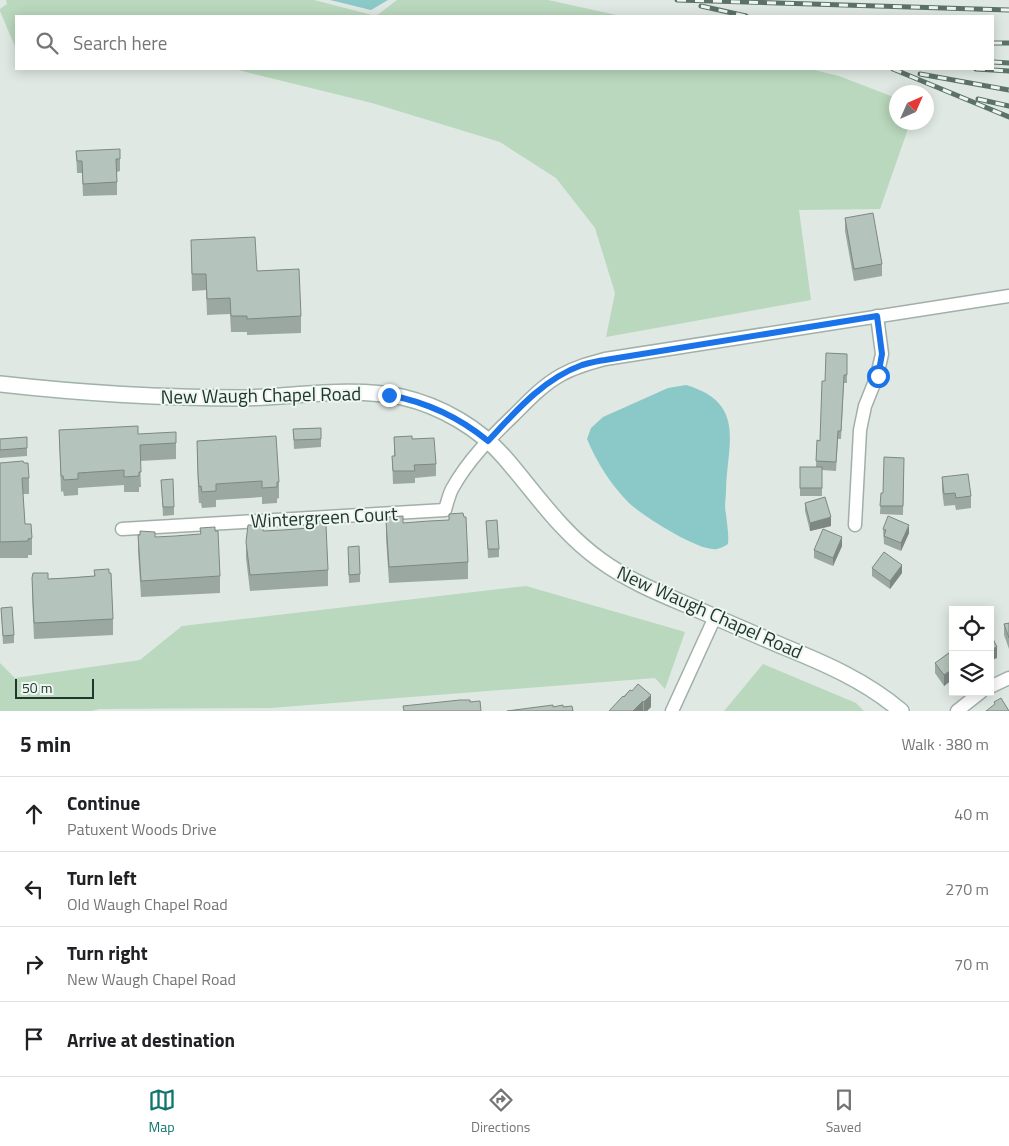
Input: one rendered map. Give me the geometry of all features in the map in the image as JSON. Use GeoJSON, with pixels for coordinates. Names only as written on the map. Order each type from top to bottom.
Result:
{"type":"FeatureCollection","features":[{"type":"Feature","properties":{"kind":"street"},"geometry":{"type":"LineString","coordinates":[[488,441],[543,386],[562,374],[582,365],[1009,296]]}},
{"type":"Feature","properties":{"kind":"street"},"geometry":{"type":"LineString","coordinates":[[855,525],[860,430],[865,406],[878,376],[882,354],[877,316]]}},
{"type":"Feature","properties":{"kind":"street","name":"New Waugh Chapel Road"},"geometry":{"type":"LineString","coordinates":[[0,384],[98,393],[167,396],[244,398],[352,393],[389,395],[436,408],[471,428],[488,441],[504,456],[553,518],[579,543],[624,576],[847,675],[871,689],[901,711]]}},
{"type":"Feature","properties":{"kind":"street","name":"Wintergreen Court"},"geometry":{"type":"LineString","coordinates":[[122,529],[444,510],[451,491],[461,474],[488,441]]}},
{"type":"Feature","properties":{"kind":"street"},"geometry":{"type":"LineString","coordinates":[[672,711],[715,617]]}},
{"type":"Feature","properties":{"kind":"street"},"geometry":{"type":"LineString","coordinates":[[994,685],[1009,678]]}},
{"type":"Feature","properties":{"kind":"street"},"geometry":{"type":"LineString","coordinates":[[957,711],[976,696]]}},
{"type":"Feature","properties":{"kind":"green space"},"geometry":{"type":"Polygon","coordinates":[[[6,0],[314,0],[372,15],[15,15],[15,47],[0,11],[7,4],[6,0]]]}},
{"type":"Feature","properties":{"kind":"green space"},"geometry":{"type":"Polygon","coordinates":[[[397,0],[548,0],[616,15],[377,15],[397,0]]]}},
{"type":"Feature","properties":{"kind":"green space"},"geometry":{"type":"Polygon","coordinates":[[[238,70],[815,70],[839,76],[889,95],[889,130],[908,130],[880,209],[799,210],[811,300],[606,337],[615,293],[595,228],[556,178],[500,142],[372,103],[238,70]]]}},
{"type":"Feature","properties":{"kind":"green space"},"geometry":{"type":"Polygon","coordinates":[[[526,586],[685,632],[665,689],[655,678],[270,708],[0,711],[0,663],[15,678],[140,660],[182,626],[526,586]]]}},
{"type":"Feature","properties":{"kind":"green space"},"geometry":{"type":"Polygon","coordinates":[[[763,664],[856,703],[864,711],[724,711],[763,664]]]}},
{"type":"Feature","properties":{"kind":"water"},"geometry":{"type":"Polygon","coordinates":[[[330,0],[388,0],[371,10],[330,0]]]}},
{"type":"Feature","properties":{"kind":"water"},"geometry":{"type":"Polygon","coordinates":[[[686,385],[705,393],[718,403],[726,414],[729,427],[730,441],[725,505],[728,544],[717,549],[698,545],[685,539],[658,524],[629,503],[605,473],[587,439],[591,428],[603,417],[668,388],[686,385]]]}},
{"type":"Feature","properties":{"kind":"building"},"geometry":{"type":"Polygon","coordinates":[[[120,149],[120,159],[116,159],[117,182],[83,184],[82,161],[77,161],[76,151],[120,149]]]}},
{"type":"Feature","properties":{"kind":"building"},"geometry":{"type":"Polygon","coordinates":[[[873,213],[882,264],[854,269],[845,218],[873,213]]]}},
{"type":"Feature","properties":{"kind":"building"},"geometry":{"type":"Polygon","coordinates":[[[255,237],[257,271],[299,269],[301,316],[247,319],[247,316],[231,316],[230,298],[207,299],[206,274],[192,274],[191,240],[255,237]]]}},
{"type":"Feature","properties":{"kind":"building"},"geometry":{"type":"Polygon","coordinates":[[[826,353],[847,354],[847,375],[844,375],[841,431],[838,431],[836,462],[816,461],[817,440],[820,441],[822,381],[825,381],[826,353]]]}},
{"type":"Feature","properties":{"kind":"building"},"geometry":{"type":"Polygon","coordinates":[[[138,426],[138,434],[176,432],[176,443],[140,445],[141,472],[139,472],[139,476],[124,477],[124,470],[78,473],[78,479],[64,480],[63,476],[61,476],[59,430],[138,426]]]}},
{"type":"Feature","properties":{"kind":"building"},"geometry":{"type":"Polygon","coordinates":[[[321,428],[321,439],[294,440],[293,429],[321,428]]]}},
{"type":"Feature","properties":{"kind":"building"},"geometry":{"type":"Polygon","coordinates":[[[276,436],[279,482],[277,482],[277,487],[262,488],[262,481],[216,484],[216,491],[202,492],[201,486],[199,487],[197,441],[276,436]]]}},
{"type":"Feature","properties":{"kind":"building"},"geometry":{"type":"Polygon","coordinates":[[[412,436],[412,439],[434,438],[436,464],[414,465],[415,471],[393,471],[392,456],[395,456],[394,437],[412,436]]]}},
{"type":"Feature","properties":{"kind":"building"},"geometry":{"type":"Polygon","coordinates":[[[27,437],[27,448],[0,450],[0,439],[27,437]]]}},
{"type":"Feature","properties":{"kind":"building"},"geometry":{"type":"Polygon","coordinates":[[[884,457],[904,458],[903,506],[880,506],[881,493],[883,493],[884,457]]]}},
{"type":"Feature","properties":{"kind":"building"},"geometry":{"type":"Polygon","coordinates":[[[23,461],[28,463],[29,478],[22,478],[25,524],[31,524],[32,538],[28,539],[28,541],[0,542],[0,463],[23,461]]]}},
{"type":"Feature","properties":{"kind":"building"},"geometry":{"type":"Polygon","coordinates":[[[800,467],[822,467],[822,488],[800,488],[800,467]]]}},
{"type":"Feature","properties":{"kind":"building"},"geometry":{"type":"Polygon","coordinates":[[[968,474],[971,496],[956,498],[955,493],[944,494],[942,477],[968,474]]]}},
{"type":"Feature","properties":{"kind":"building"},"geometry":{"type":"Polygon","coordinates":[[[173,479],[174,507],[163,507],[161,480],[173,479]]]}},
{"type":"Feature","properties":{"kind":"building"},"geometry":{"type":"Polygon","coordinates":[[[825,497],[831,517],[810,523],[805,503],[825,497]]]}},
{"type":"Feature","properties":{"kind":"building"},"geometry":{"type":"Polygon","coordinates":[[[463,513],[464,517],[466,517],[468,562],[389,567],[386,521],[388,517],[403,516],[403,523],[449,520],[449,514],[463,513]]]}},
{"type":"Feature","properties":{"kind":"building"},"geometry":{"type":"Polygon","coordinates":[[[888,516],[909,525],[901,543],[884,536],[886,530],[883,529],[888,516]]]}},
{"type":"Feature","properties":{"kind":"building"},"geometry":{"type":"Polygon","coordinates":[[[497,520],[499,549],[488,549],[486,521],[497,520]]]}},
{"type":"Feature","properties":{"kind":"building"},"geometry":{"type":"Polygon","coordinates":[[[323,521],[324,525],[326,525],[328,570],[250,575],[246,542],[248,525],[263,525],[263,531],[283,530],[309,528],[309,522],[323,521]]]}},
{"type":"Feature","properties":{"kind":"building"},"geometry":{"type":"Polygon","coordinates":[[[215,527],[215,531],[218,531],[220,576],[141,581],[138,535],[140,535],[140,531],[155,532],[155,537],[175,536],[201,534],[200,528],[215,527]]]}},
{"type":"Feature","properties":{"kind":"building"},"geometry":{"type":"Polygon","coordinates":[[[823,529],[842,537],[833,558],[814,550],[823,529]]]}},
{"type":"Feature","properties":{"kind":"building"},"geometry":{"type":"Polygon","coordinates":[[[359,546],[360,574],[349,575],[348,547],[359,546]]]}},
{"type":"Feature","properties":{"kind":"building"},"geometry":{"type":"Polygon","coordinates":[[[884,552],[902,565],[890,581],[872,568],[884,552]]]}},
{"type":"Feature","properties":{"kind":"building"},"geometry":{"type":"Polygon","coordinates":[[[109,569],[109,573],[111,573],[113,619],[34,623],[33,573],[48,573],[48,579],[68,578],[95,576],[94,570],[109,569]]]}},
{"type":"Feature","properties":{"kind":"building"},"geometry":{"type":"Polygon","coordinates":[[[12,607],[14,635],[3,636],[1,608],[12,607]]]}},
{"type":"Feature","properties":{"kind":"building"},"geometry":{"type":"Polygon","coordinates":[[[1009,623],[1009,638],[1004,624],[1009,623]]]}},
{"type":"Feature","properties":{"kind":"building"},"geometry":{"type":"Polygon","coordinates":[[[949,653],[949,672],[944,675],[935,663],[949,653]]]}},
{"type":"Feature","properties":{"kind":"building"},"geometry":{"type":"Polygon","coordinates":[[[638,684],[651,695],[644,702],[633,711],[609,711],[623,696],[630,690],[632,691],[638,684]]]}},
{"type":"Feature","properties":{"kind":"building"},"geometry":{"type":"Polygon","coordinates":[[[1001,698],[1009,711],[986,711],[995,704],[994,702],[1001,698]]]}},
{"type":"Feature","properties":{"kind":"building"},"geometry":{"type":"Polygon","coordinates":[[[460,700],[480,701],[481,711],[404,711],[403,706],[460,700]]]}},
{"type":"Feature","properties":{"kind":"building"},"geometry":{"type":"Polygon","coordinates":[[[553,705],[553,707],[572,706],[573,711],[507,711],[553,705]]]}},
{"type":"Feature","properties":{"kind":"railway"},"geometry":{"type":"LineString","coordinates":[[677,0],[1009,10]]}},
{"type":"Feature","properties":{"kind":"railway"},"geometry":{"type":"LineString","coordinates":[[701,6],[742,15]]}},
{"type":"Feature","properties":{"kind":"railway"},"geometry":{"type":"LineString","coordinates":[[994,43],[1009,43]]}},
{"type":"Feature","properties":{"kind":"railway"},"geometry":{"type":"LineString","coordinates":[[994,62],[1009,63]]}},
{"type":"Feature","properties":{"kind":"railway"},"geometry":{"type":"LineString","coordinates":[[895,70],[1009,117]]}},
{"type":"Feature","properties":{"kind":"railway"},"geometry":{"type":"LineString","coordinates":[[992,70],[1009,71]]}},
{"type":"Feature","properties":{"kind":"railway"},"geometry":{"type":"LineString","coordinates":[[920,74],[1009,90]]}},
{"type":"Feature","properties":{"kind":"railway"},"geometry":{"type":"LineString","coordinates":[[978,99],[1009,106]]}},
{"type":"Feature","properties":{"kind":"route"},"geometry":{"type":"LineString","coordinates":[[389,395],[436,408],[454,417],[488,441],[543,386],[562,374],[582,365],[877,316],[882,344],[878,376]]}}]}
